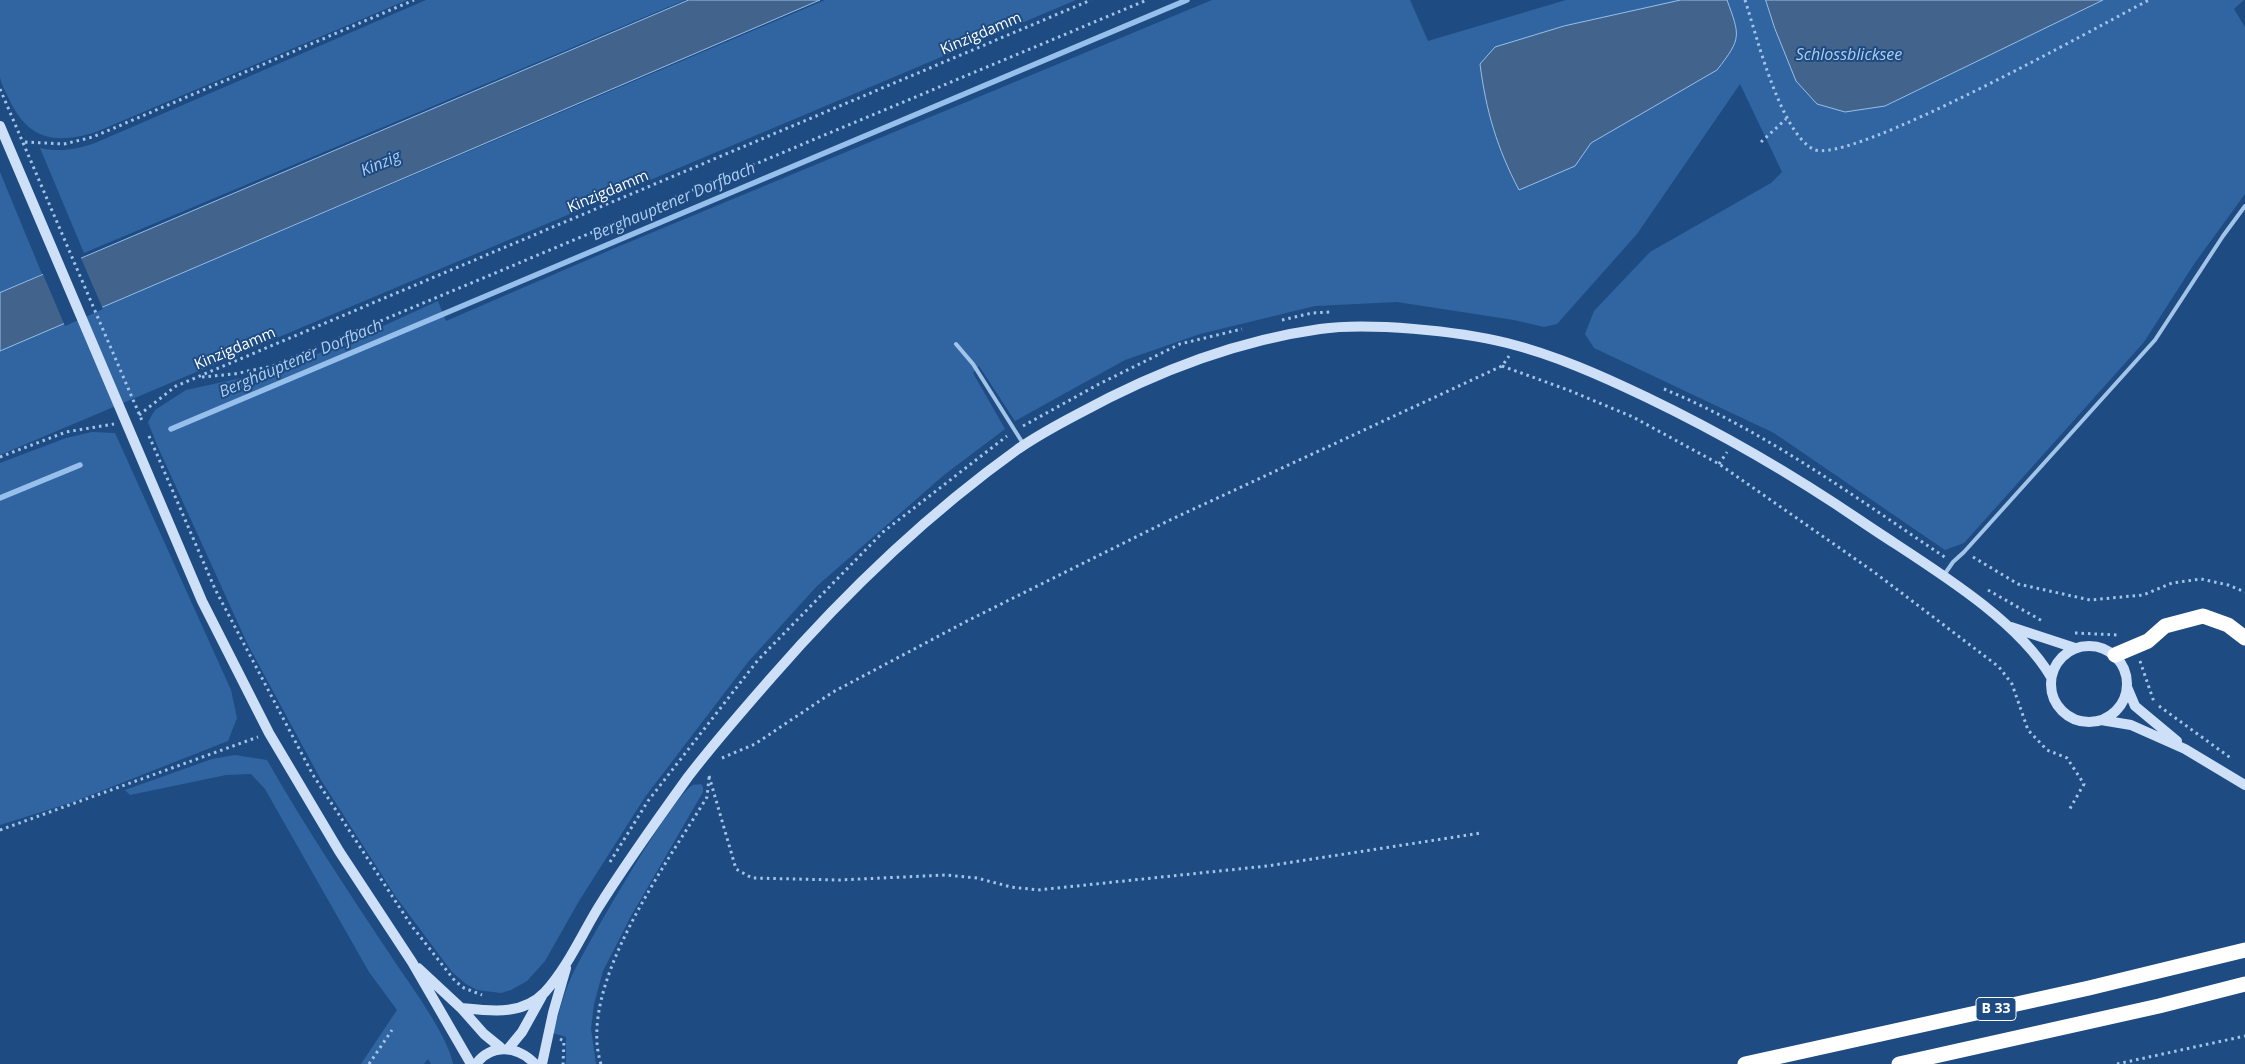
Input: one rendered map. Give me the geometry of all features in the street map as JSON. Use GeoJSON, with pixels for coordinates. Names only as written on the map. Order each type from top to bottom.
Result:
{"type":"FeatureCollection","features":[{"type":"Feature","properties":{"kind":"highway"},"geometry":{"type":"LineString","coordinates":[[2115,656],[2148,641],[2165,626],[2203,616],[2228,625],[2245,638]]}},
{"type":"Feature","properties":{"kind":"highway","name":"B 33"},"geometry":{"type":"LineString","coordinates":[[1746,1064],[2089,988],[2245,950]]}},
{"type":"Feature","properties":{"kind":"highway","name":"B 33"},"geometry":{"type":"LineString","coordinates":[[1899,1064],[2160,1006],[2245,984]]}},
{"type":"Feature","properties":{"kind":"street"},"geometry":{"type":"LineString","coordinates":[[0,126],[202,601],[269,733],[339,851],[412,962],[471,1064]]}},
{"type":"Feature","properties":{"kind":"street"},"geometry":{"type":"LineString","coordinates":[[476,1064],[488,1053],[503,1049],[522,1032],[542,995],[568,960],[622,873],[700,768],[810,633],[861,580],[954,497],[1024,445],[1109,397],[1155,375],[1202,357],[1260,341],[1323,328],[1376,327],[1443,333],[1516,346],[1610,380],[1728,438],[1829,500],[1943,577],[2003,623],[2039,657],[2051,677]]}},
{"type":"Feature","properties":{"kind":"street"},"geometry":{"type":"LineString","coordinates":[[2003,623],[2016,630],[2075,648],[2096,646],[2115,656],[2126,675],[2127,687],[2125,698],[2119,707],[2102,720]]}},
{"type":"Feature","properties":{"kind":"street"},"geometry":{"type":"LineString","coordinates":[[2075,648],[2064,655],[2056,665],[2051,677],[2051,690],[2056,703],[2064,713],[2075,719],[2088,722],[2102,720],[2131,725],[2186,749],[2245,785]]}},
{"type":"Feature","properties":{"kind":"street"},"geometry":{"type":"LineString","coordinates":[[2127,687],[2135,706],[2186,749]]}},
{"type":"Feature","properties":{"kind":"street"},"geometry":{"type":"LineString","coordinates":[[542,1064],[552,1013],[568,960]]}},
{"type":"Feature","properties":{"kind":"street"},"geometry":{"type":"LineString","coordinates":[[412,962],[461,1008],[484,1034],[503,1049],[528,1056],[535,1064]]}},
{"type":"Feature","properties":{"kind":"street"},"geometry":{"type":"LineString","coordinates":[[461,1008],[499,1012],[514,1010],[542,995]]}},
{"type":"Feature","properties":{"kind":"lane"},"geometry":{"type":"LineString","coordinates":[[1943,577],[1953,562],[2155,340],[2223,236],[2245,206]]}},
{"type":"Feature","properties":{"kind":"lane"},"geometry":{"type":"LineString","coordinates":[[956,344],[973,364],[1024,445]]}},
{"type":"Feature","properties":{"kind":"path"},"geometry":{"type":"LineString","coordinates":[[24,142],[64,144],[93,138],[414,0]]}},
{"type":"Feature","properties":{"kind":"path","name":"Kinzigdamm"},"geometry":{"type":"LineString","coordinates":[[140,414],[176,386],[1090,0]]}},
{"type":"Feature","properties":{"kind":"path"},"geometry":{"type":"LineString","coordinates":[[199,377],[234,374],[273,366],[1147,0]]}},
{"type":"Feature","properties":{"kind":"path"},"geometry":{"type":"LineString","coordinates":[[1745,0],[1786,119],[1799,140],[1814,151],[1832,151],[1912,123],[2149,0]]}},
{"type":"Feature","properties":{"kind":"path"},"geometry":{"type":"LineString","coordinates":[[1761,142],[1786,119]]}},
{"type":"Feature","properties":{"kind":"path"},"geometry":{"type":"LineString","coordinates":[[28,151],[215,589],[313,775],[410,925],[455,981],[464,988],[492,998]]}},
{"type":"Feature","properties":{"kind":"path"},"geometry":{"type":"LineString","coordinates":[[1274,322],[1312,313],[1339,312]]}},
{"type":"Feature","properties":{"kind":"path"},"geometry":{"type":"LineString","coordinates":[[607,865],[648,801],[758,660],[883,532],[1014,431],[1099,384],[1180,344],[1246,328]]}},
{"type":"Feature","properties":{"kind":"path"},"geometry":{"type":"LineString","coordinates":[[1481,834],[1267,866],[1038,890],[977,878],[946,875],[839,880],[752,878],[736,869],[709,776],[700,768],[756,744],[833,692],[969,620],[1170,520],[1502,366],[1516,346]]}},
{"type":"Feature","properties":{"kind":"path"},"geometry":{"type":"LineString","coordinates":[[1502,366],[1568,390],[1633,417],[1719,464],[1874,572],[1999,667],[2012,684],[2028,730],[2047,750],[2067,758],[2084,784],[2068,812]]}},
{"type":"Feature","properties":{"kind":"path"},"geometry":{"type":"LineString","coordinates":[[1658,386],[1736,424],[1793,456],[1953,562]]}},
{"type":"Feature","properties":{"kind":"path"},"geometry":{"type":"LineString","coordinates":[[0,457],[66,432],[124,417]]}},
{"type":"Feature","properties":{"kind":"path"},"geometry":{"type":"LineString","coordinates":[[1964,552],[2018,584],[2090,600],[2143,595],[2172,583],[2201,579],[2228,585],[2245,592]]}},
{"type":"Feature","properties":{"kind":"path"},"geometry":{"type":"LineString","coordinates":[[1984,587],[2048,624]]}},
{"type":"Feature","properties":{"kind":"path"},"geometry":{"type":"LineString","coordinates":[[2073,632],[2130,636],[2136,648],[2152,700],[2237,763]]}},
{"type":"Feature","properties":{"kind":"path"},"geometry":{"type":"LineString","coordinates":[[0,830],[269,733]]}},
{"type":"Feature","properties":{"kind":"path"},"geometry":{"type":"LineString","coordinates":[[601,1064],[596,1030],[599,1001],[610,968],[633,919],[707,797],[709,776]]}},
{"type":"Feature","properties":{"kind":"path"},"geometry":{"type":"LineString","coordinates":[[369,1064],[392,1030]]}},
{"type":"Feature","properties":{"kind":"path"},"geometry":{"type":"LineString","coordinates":[[2117,1064],[2245,1036]]}},
{"type":"Feature","properties":{"kind":"shaded area"},"geometry":{"type":"Polygon","coordinates":[[[0,0],[407,0],[96,132],[69,138],[57,138],[35,132],[26,124],[10,101],[3,86],[0,77],[0,0]]]}},
{"type":"Feature","properties":{"kind":"shaded area"},"geometry":{"type":"Polygon","coordinates":[[[426,0],[685,0],[84,253],[40,148],[68,150],[95,143],[426,0]]]}},
{"type":"Feature","properties":{"kind":"shaded area"},"geometry":{"type":"Polygon","coordinates":[[[825,0],[1076,0],[0,455],[0,351],[825,0]]]}},
{"type":"Feature","properties":{"kind":"shaded area"},"geometry":{"type":"Polygon","coordinates":[[[1212,0],[1410,0],[1428,41],[1566,0],[1766,0],[1775,29],[1885,106],[2103,0],[2244,0],[2234,9],[2245,27],[2245,194],[2194,264],[2144,342],[1964,543],[1945,550],[1774,433],[1594,348],[1585,334],[1594,311],[1650,252],[1771,183],[1782,172],[1740,84],[1637,234],[1557,324],[1544,327],[1514,320],[1397,302],[1315,306],[1200,334],[1125,360],[1015,421],[979,366],[973,373],[1005,429],[944,475],[817,586],[748,662],[645,797],[579,901],[545,961],[527,981],[501,993],[477,990],[466,984],[452,972],[396,897],[321,780],[247,643],[157,445],[148,422],[155,410],[186,390],[278,370],[361,336],[438,301],[446,321],[615,248],[1212,0]]]}},
{"type":"Feature","properties":{"kind":"shaded area"},"geometry":{"type":"Polygon","coordinates":[[[0,172],[42,274],[0,293],[0,172]]]}},
{"type":"Feature","properties":{"kind":"shaded area"},"geometry":{"type":"Polygon","coordinates":[[[92,432],[115,433],[231,690],[237,718],[228,741],[73,802],[0,825],[0,463],[66,438],[92,432]]]}},
{"type":"Feature","properties":{"kind":"shaded area"},"geometry":{"type":"Polygon","coordinates":[[[235,755],[267,760],[327,859],[436,1024],[450,1052],[453,1064],[431,1064],[428,1059],[424,1064],[361,1064],[397,1010],[369,972],[265,789],[251,774],[226,775],[130,795],[125,790],[212,759],[235,755]]]}},
{"type":"Feature","properties":{"kind":"shaded area"},"geometry":{"type":"Polygon","coordinates":[[[701,784],[703,792],[631,916],[603,971],[594,1004],[591,1029],[596,1064],[566,1064],[566,1037],[553,1033],[571,978],[610,907],[667,815],[693,785],[701,784]]]}},
{"type":"Feature","properties":{"kind":"water","name":"Kinzig"},"geometry":{"type":"Polygon","coordinates":[[[689,0],[820,0],[0,351],[0,293],[689,0]]]}},
{"type":"Feature","properties":{"kind":"water"},"geometry":{"type":"Polygon","coordinates":[[[1681,0],[1727,0],[1736,30],[1735,43],[1717,70],[1591,143],[1575,166],[1519,190],[1504,159],[1489,113],[1480,64],[1495,47],[1564,26],[1681,0]]]}},
{"type":"Feature","properties":{"kind":"water","name":"Schlossblicksee"},"geometry":{"type":"Polygon","coordinates":[[[1766,0],[2103,0],[1885,106],[1845,112],[1817,104],[1796,81],[1775,29],[1766,0]]]}},
{"type":"Feature","properties":{"kind":"pier"},"geometry":{"type":"Polygon","coordinates":[[[80,256],[103,309],[65,326],[42,272],[80,256]]]}},
{"type":"Feature","properties":{"kind":"waterway","name":"Berghauptener Dorfbach"},"geometry":{"type":"LineString","coordinates":[[171,429],[1187,0]]}},
{"type":"Feature","properties":{"kind":"waterway","name":"Berghauptener Dorfbach"},"geometry":{"type":"LineString","coordinates":[[0,498],[80,465]]}}]}
